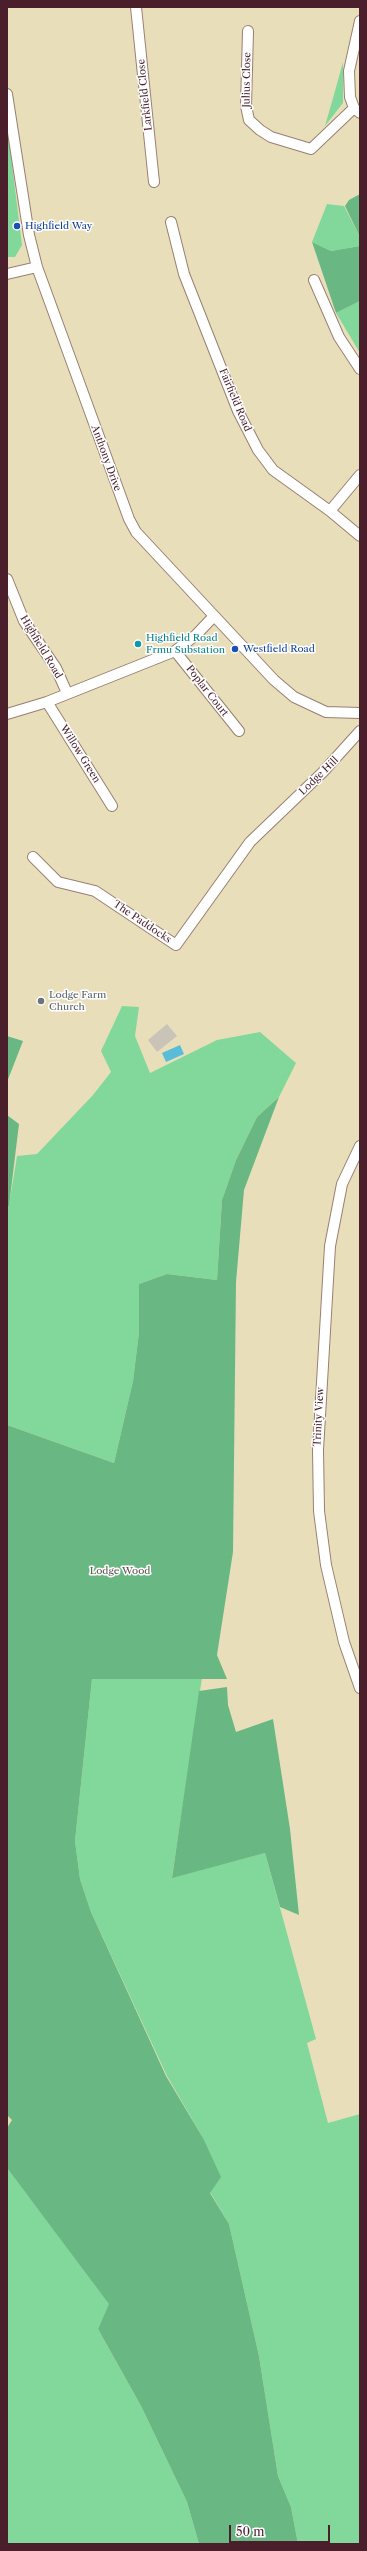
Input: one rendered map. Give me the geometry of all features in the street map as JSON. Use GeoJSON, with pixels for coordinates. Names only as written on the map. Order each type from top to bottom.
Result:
{"type":"FeatureCollection","features":[{"type":"Feature","properties":{"kind":"street","name":"Larkfield Close"},"geometry":{"type":"LineString","coordinates":[[136,7],[154,182]]}},
{"type":"Feature","properties":{"kind":"street"},"geometry":{"type":"LineString","coordinates":[[357,111],[350,97],[349,71],[360,21]]}},
{"type":"Feature","properties":{"kind":"street","name":"Julius Close"},"geometry":{"type":"LineString","coordinates":[[248,30],[246,106],[249,120],[260,130],[271,137],[311,149],[357,111]]}},
{"type":"Feature","properties":{"kind":"street","name":"Anthony Drive"},"geometry":{"type":"LineString","coordinates":[[7,94],[29,235],[37,267],[129,519],[145,544],[274,680],[294,697],[326,712],[360,713]]}},
{"type":"Feature","properties":{"kind":"street","name":"Fairfield Road"},"geometry":{"type":"LineString","coordinates":[[171,222],[184,274],[238,411],[258,450],[272,470],[330,511],[360,536]]}},
{"type":"Feature","properties":{"kind":"street"},"geometry":{"type":"LineString","coordinates":[[7,274],[37,267]]}},
{"type":"Feature","properties":{"kind":"street"},"geometry":{"type":"LineString","coordinates":[[314,280],[339,337],[360,369]]}},
{"type":"Feature","properties":{"kind":"street"},"geometry":{"type":"LineString","coordinates":[[330,511],[360,475]]}},
{"type":"Feature","properties":{"kind":"street","name":"Highfield Road"},"geometry":{"type":"LineString","coordinates":[[7,579],[24,621],[56,668],[67,693]]}},
{"type":"Feature","properties":{"kind":"street"},"geometry":{"type":"LineString","coordinates":[[7,714],[47,702],[175,651],[196,635],[214,616]]}},
{"type":"Feature","properties":{"kind":"street","name":"Poplar Court"},"geometry":{"type":"LineString","coordinates":[[175,651],[239,731]]}},
{"type":"Feature","properties":{"kind":"street","name":"Willow Green"},"geometry":{"type":"LineString","coordinates":[[47,702],[112,806]]}},
{"type":"Feature","properties":{"kind":"street","name":"Lodge Hill"},"geometry":{"type":"LineString","coordinates":[[274,818],[324,772],[360,731]]}},
{"type":"Feature","properties":{"kind":"street","name":"The Paddocks"},"geometry":{"type":"LineString","coordinates":[[33,857],[58,882],[95,891],[176,945],[250,842],[274,818]]}},
{"type":"Feature","properties":{"kind":"street","name":"Trinity View"},"geometry":{"type":"LineString","coordinates":[[360,1146],[342,1184],[330,1246],[318,1450],[319,1511],[326,1565],[344,1642],[360,1688]]}},
{"type":"Feature","properties":{"kind":"shaded area"},"geometry":{"type":"Polygon","coordinates":[[[167,1024],[177,1036],[157,1052],[148,1040],[167,1024]]]}},
{"type":"Feature","properties":{"kind":"green space"},"geometry":{"type":"Polygon","coordinates":[[[343,62],[343,103],[325,126],[333,98],[343,62]]]}},
{"type":"Feature","properties":{"kind":"green space"},"geometry":{"type":"Polygon","coordinates":[[[7,124],[22,245],[15,257],[7,257],[7,124]]]}},
{"type":"Feature","properties":{"kind":"green space"},"geometry":{"type":"Polygon","coordinates":[[[360,194],[360,237],[345,206],[349,200],[360,194]]]}},
{"type":"Feature","properties":{"kind":"green space"},"geometry":{"type":"Polygon","coordinates":[[[327,204],[344,206],[360,237],[360,246],[331,251],[312,242],[327,204]]]}},
{"type":"Feature","properties":{"kind":"green space"},"geometry":{"type":"Polygon","coordinates":[[[312,242],[331,251],[360,246],[360,301],[336,313],[312,242]]]}},
{"type":"Feature","properties":{"kind":"green space"},"geometry":{"type":"Polygon","coordinates":[[[360,301],[360,353],[336,313],[360,301]]]}},
{"type":"Feature","properties":{"kind":"green space"},"geometry":{"type":"Polygon","coordinates":[[[122,1006],[139,1007],[135,1036],[150,1073],[217,1040],[260,1032],[296,1063],[279,1097],[257,1117],[236,1160],[222,1200],[217,1280],[167,1274],[139,1284],[139,1332],[133,1381],[114,1463],[7,1425],[7,1205],[9,1205],[17,1156],[37,1154],[93,1095],[111,1072],[101,1051],[122,1006]]]}},
{"type":"Feature","properties":{"kind":"green space"},"geometry":{"type":"Polygon","coordinates":[[[7,1036],[23,1041],[7,1082],[7,1036]]]}},
{"type":"Feature","properties":{"kind":"green space","name":"Lodge Wood"},"geometry":{"type":"Polygon","coordinates":[[[279,1097],[244,1190],[236,1282],[233,1552],[217,1655],[227,1679],[92,1679],[75,1841],[80,1879],[91,1912],[166,2076],[203,2138],[221,2177],[210,2193],[229,2224],[259,2356],[278,2476],[291,2507],[298,2544],[199,2544],[187,2502],[141,2406],[98,2329],[109,2304],[7,2168],[7,2128],[12,2120],[7,2115],[7,1425],[114,1463],[133,1381],[139,1332],[139,1284],[167,1274],[217,1280],[222,1200],[236,1160],[257,1117],[279,1097]]]}},
{"type":"Feature","properties":{"kind":"green space"},"geometry":{"type":"Polygon","coordinates":[[[7,1115],[19,1124],[9,1206],[7,1205],[7,1115]]]}},
{"type":"Feature","properties":{"kind":"green space"},"geometry":{"type":"Polygon","coordinates":[[[202,1678],[172,1877],[265,1853],[316,2039],[307,2043],[328,2123],[360,2114],[360,2544],[298,2544],[291,2507],[278,2476],[259,2356],[229,2224],[210,2192],[203,2138],[167,2076],[91,1912],[80,1879],[75,1841],[92,1679],[202,1678]]]}},
{"type":"Feature","properties":{"kind":"green space"},"geometry":{"type":"Polygon","coordinates":[[[227,1687],[228,1705],[236,1732],[273,1719],[290,1829],[299,1915],[280,1907],[265,1853],[172,1878],[199,1691],[227,1687]]]}},
{"type":"Feature","properties":{"kind":"green space"},"geometry":{"type":"Polygon","coordinates":[[[7,2168],[110,2304],[98,2329],[141,2406],[187,2502],[199,2544],[7,2544],[7,2168]]]}},
{"type":"Feature","properties":{"kind":"water"},"geometry":{"type":"Polygon","coordinates":[[[180,1045],[184,1054],[166,1062],[162,1053],[180,1045]]]}},
{"type":"Feature","properties":{"kind":"place","name":"Highfield Way"},"geometry":{"type":"Point","coordinates":[17,226]}},
{"type":"Feature","properties":{"kind":"place","name":"Highfield Road Frmu Substation"},"geometry":{"type":"Point","coordinates":[138,644]}},
{"type":"Feature","properties":{"kind":"place","name":"Westfield Road"},"geometry":{"type":"Point","coordinates":[235,649]}},
{"type":"Feature","properties":{"kind":"place","name":"Lodge Farm Church"},"geometry":{"type":"Point","coordinates":[41,1001]}}]}
